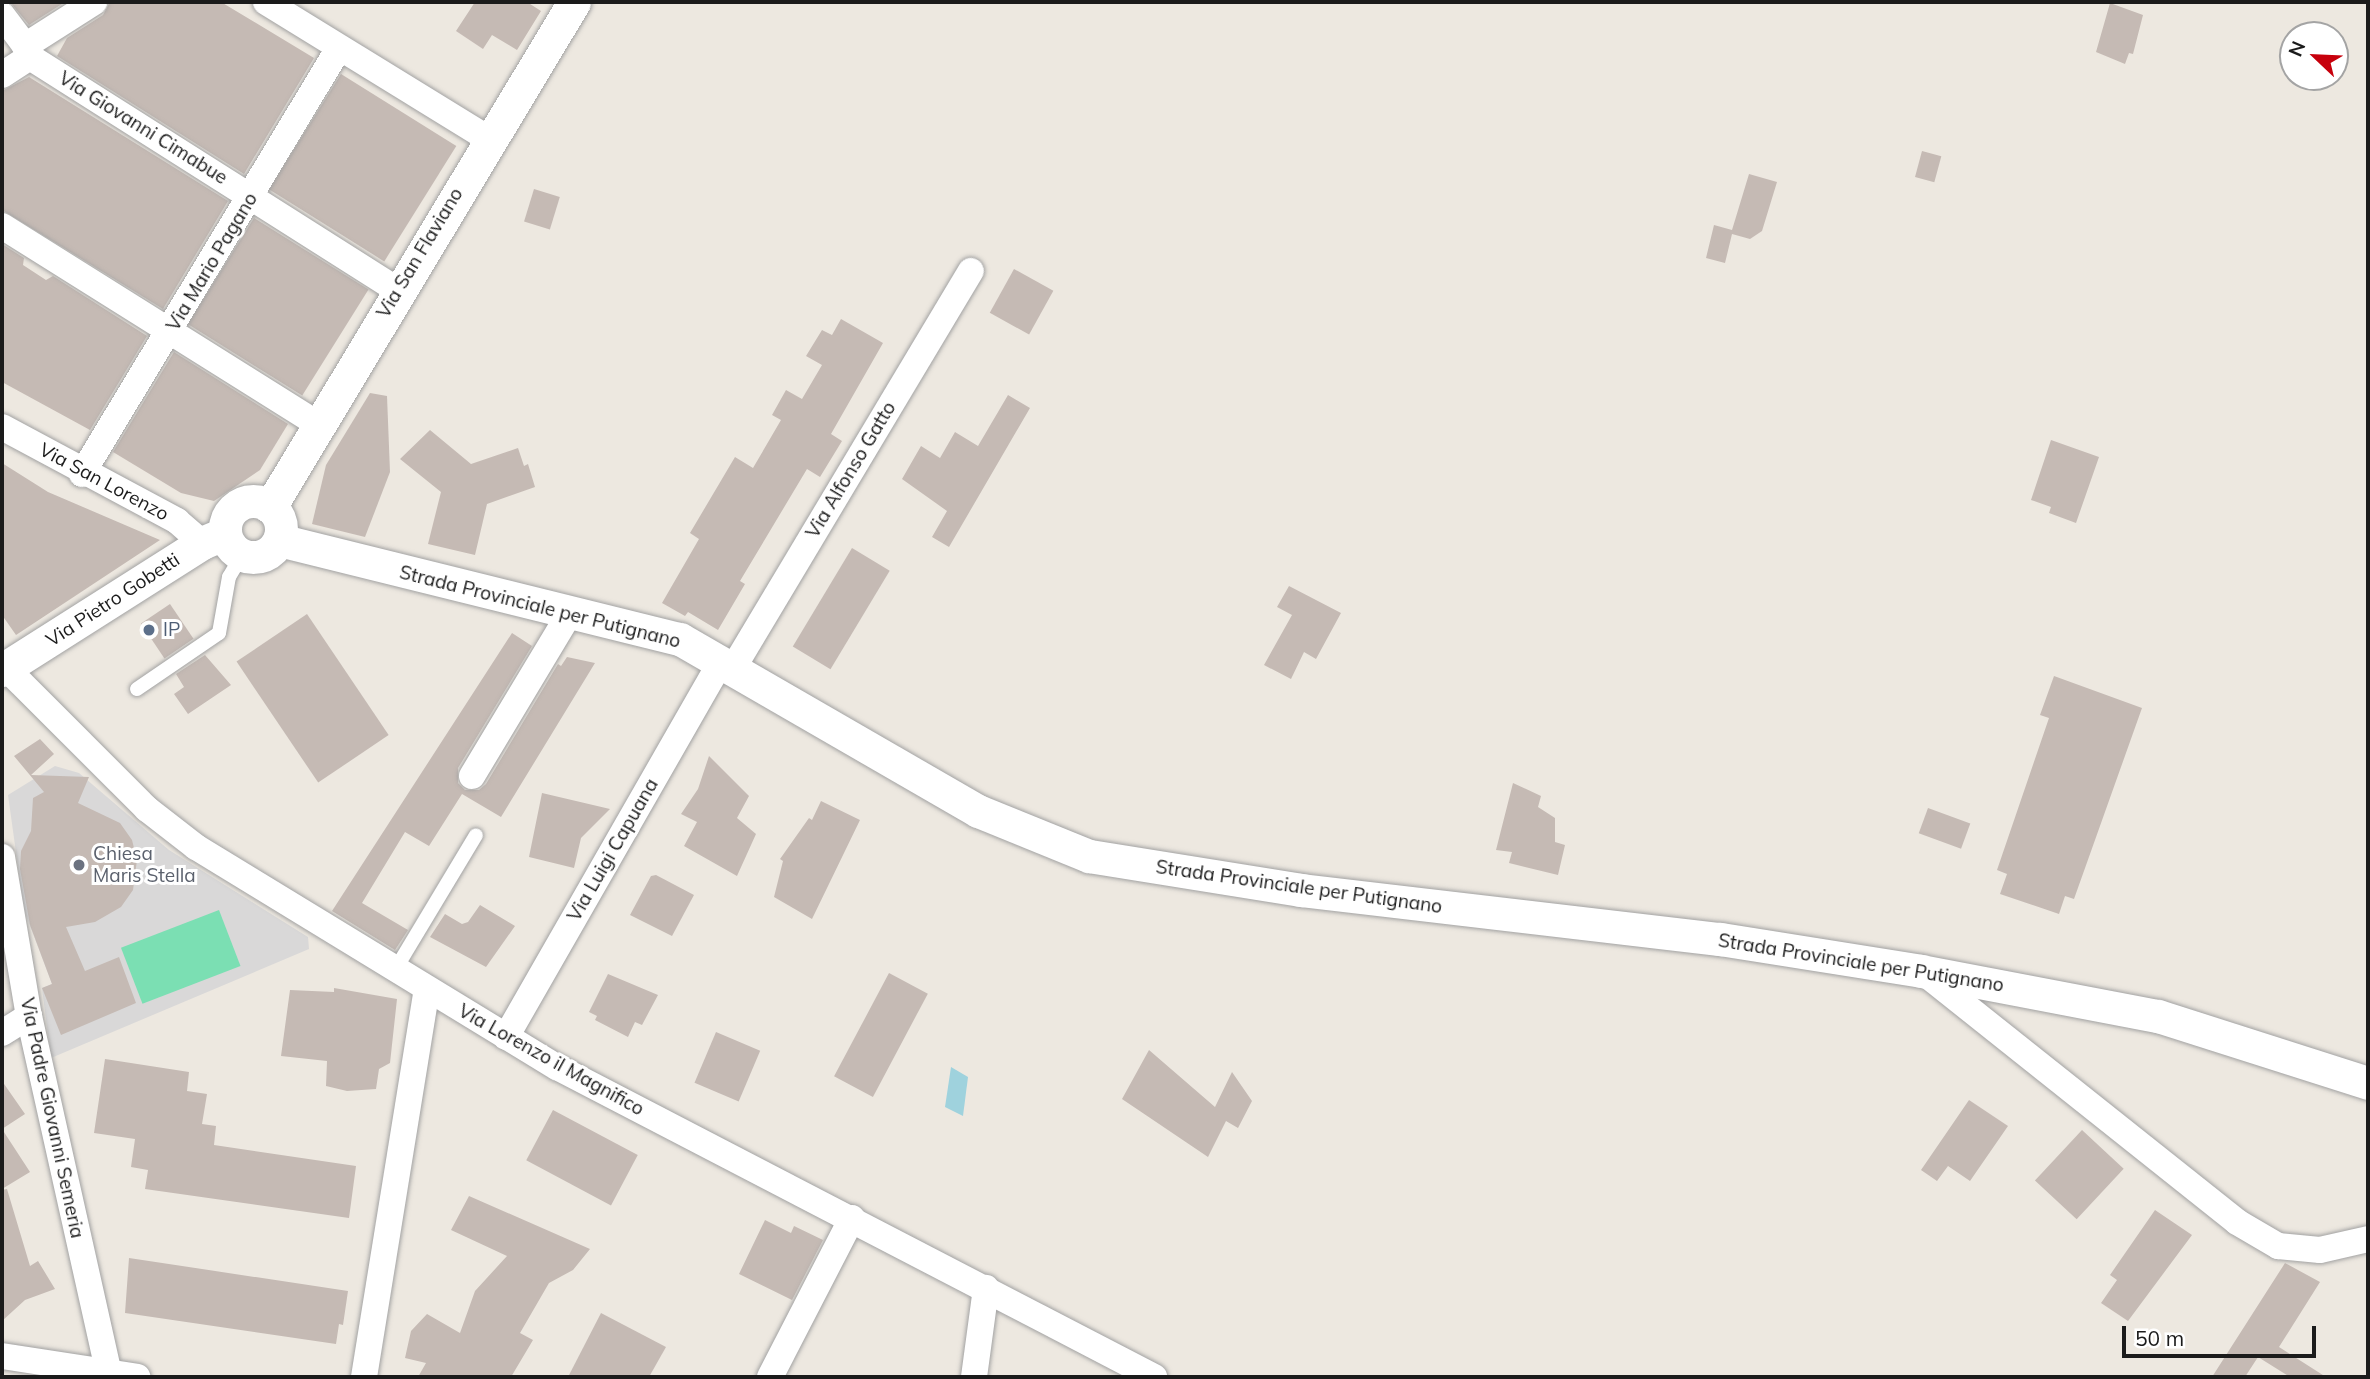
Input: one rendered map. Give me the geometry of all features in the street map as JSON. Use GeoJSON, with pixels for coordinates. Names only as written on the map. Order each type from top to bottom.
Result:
{"type":"FeatureCollection","features":[{"type":"Feature","properties":{"kind":"street"},"geometry":{"type":"LineString","coordinates":[[2,75],[27,52],[94,2]]}},
{"type":"Feature","properties":{"kind":"street"},"geometry":{"type":"LineString","coordinates":[[266,2],[338,49],[489,139]]}},
{"type":"Feature","properties":{"kind":"street","name":"Via San Flaviano"},"geometry":{"type":"LineString","coordinates":[[270,507],[397,290],[574,2]]}},
{"type":"Feature","properties":{"kind":"street","name":"Via Giovanni Cimabue"},"geometry":{"type":"LineString","coordinates":[[2,15],[27,52],[397,290]]}},
{"type":"Feature","properties":{"kind":"street","name":"Via Mario Pagano"},"geometry":{"type":"LineString","coordinates":[[82,474],[169,334],[338,49]]}},
{"type":"Feature","properties":{"kind":"street"},"geometry":{"type":"LineString","coordinates":[[2,226],[169,334],[319,425]]}},
{"type":"Feature","properties":{"kind":"street","name":"Via Alfonso Gatto"},"geometry":{"type":"LineString","coordinates":[[726,666],[971,271]]}},
{"type":"Feature","properties":{"kind":"street","name":"Via San Lorenzo"},"geometry":{"type":"LineString","coordinates":[[2,427],[82,474],[223,544]]}},
{"type":"Feature","properties":{"kind":"street"},"geometry":{"type":"LineString","coordinates":[[257,502],[270,507],[279,519],[279,540],[263,555],[223,544],[227,519],[242,503],[257,502]]}},
{"type":"Feature","properties":{"kind":"street","name":"Strada Provinciale per Putignano"},"geometry":{"type":"LineString","coordinates":[[279,540],[680,639],[978,811],[1089,856],[1301,890],[1720,939],[1921,971],[2158,1016],[2368,1083]]}},
{"type":"Feature","properties":{"kind":"street","name":"Via Pietro Gobetti"},"geometry":{"type":"LineString","coordinates":[[3,667],[223,544]]}},
{"type":"Feature","properties":{"kind":"street"},"geometry":{"type":"LineString","coordinates":[[472,776],[570,613]]}},
{"type":"Feature","properties":{"kind":"street","name":"Via Luigi Capuana"},"geometry":{"type":"LineString","coordinates":[[506,1037],[726,666]]}},
{"type":"Feature","properties":{"kind":"street","name":"Via Lorenzo il Magnifico"},"geometry":{"type":"LineString","coordinates":[[3,667],[147,809],[196,848],[506,1037],[1154,1377]]}},
{"type":"Feature","properties":{"kind":"street","name":"Via Padre Giovanni Semeria"},"geometry":{"type":"LineString","coordinates":[[2,857],[29,1016],[109,1376]]}},
{"type":"Feature","properties":{"kind":"street"},"geometry":{"type":"LineString","coordinates":[[1921,971],[2237,1222],[2278,1246],[2320,1250],[2368,1239]]}},
{"type":"Feature","properties":{"kind":"street"},"geometry":{"type":"LineString","coordinates":[[364,1377],[427,989]]}},
{"type":"Feature","properties":{"kind":"street"},"geometry":{"type":"LineString","coordinates":[[2,1032],[29,1016]]}},
{"type":"Feature","properties":{"kind":"street"},"geometry":{"type":"LineString","coordinates":[[771,1377],[852,1219]]}},
{"type":"Feature","properties":{"kind":"street"},"geometry":{"type":"LineString","coordinates":[[974,1377],[986,1288]]}},
{"type":"Feature","properties":{"kind":"street"},"geometry":{"type":"LineString","coordinates":[[2,1356],[109,1376],[137,1377]]}},
{"type":"Feature","properties":{"kind":"lane"},"geometry":{"type":"LineString","coordinates":[[137,689],[219,633],[229,577],[223,544]]}},
{"type":"Feature","properties":{"kind":"lane"},"geometry":{"type":"LineString","coordinates":[[396,970],[476,835]]}},
{"type":"Feature","properties":{"kind":"shaded area"},"geometry":{"type":"Polygon","coordinates":[[[55,766],[79,773],[169,850],[308,937],[309,949],[51,1058],[42,988],[52,984],[24,910],[8,795],[55,766]]]}},
{"type":"Feature","properties":{"kind":"green space"},"geometry":{"type":"Polygon","coordinates":[[[219,910],[241,966],[142,1004],[121,948],[219,910]]]}},
{"type":"Feature","properties":{"kind":"water"},"geometry":{"type":"Polygon","coordinates":[[[951,1067],[968,1077],[963,1116],[945,1107],[951,1067]]]}},
{"type":"Feature","properties":{"kind":"building"},"geometry":{"type":"Polygon","coordinates":[[[10,2],[65,2],[29,25],[10,2]]]}},
{"type":"Feature","properties":{"kind":"building"},"geometry":{"type":"Polygon","coordinates":[[[110,2],[221,2],[314,58],[244,174],[57,56],[67,38],[103,15],[110,2]]]}},
{"type":"Feature","properties":{"kind":"building"},"geometry":{"type":"Polygon","coordinates":[[[475,2],[527,2],[541,11],[517,50],[492,35],[483,49],[456,31],[475,2]]]}},
{"type":"Feature","properties":{"kind":"building"},"geometry":{"type":"Polygon","coordinates":[[[2110,3],[2143,15],[2133,54],[2129,53],[2125,64],[2096,52],[2110,3]]]}},
{"type":"Feature","properties":{"kind":"building"},"geometry":{"type":"Polygon","coordinates":[[[341,74],[456,146],[384,261],[269,189],[341,74]]]}},
{"type":"Feature","properties":{"kind":"building"},"geometry":{"type":"Polygon","coordinates":[[[29,77],[228,201],[163,309],[2,210],[2,91],[29,77]]]}},
{"type":"Feature","properties":{"kind":"building"},"geometry":{"type":"Polygon","coordinates":[[[1922,151],[1941,156],[1934,182],[1915,177],[1922,151]]]}},
{"type":"Feature","properties":{"kind":"building"},"geometry":{"type":"Polygon","coordinates":[[[1749,174],[1777,182],[1762,231],[1750,239],[1732,234],[1725,263],[1706,258],[1714,225],[1732,230],[1749,174]]]}},
{"type":"Feature","properties":{"kind":"building"},"geometry":{"type":"Polygon","coordinates":[[[534,189],[560,197],[550,229],[524,222],[534,189]]]}},
{"type":"Feature","properties":{"kind":"building"},"geometry":{"type":"Polygon","coordinates":[[[254,218],[368,290],[302,396],[188,324],[254,218]]]}},
{"type":"Feature","properties":{"kind":"building"},"geometry":{"type":"Polygon","coordinates":[[[2,244],[24,258],[23,265],[46,280],[53,276],[147,336],[90,430],[2,382],[2,244]]]}},
{"type":"Feature","properties":{"kind":"building"},"geometry":{"type":"Polygon","coordinates":[[[1014,269],[1053,291],[1029,335],[990,313],[1014,269]]]}},
{"type":"Feature","properties":{"kind":"building"},"geometry":{"type":"Polygon","coordinates":[[[841,319],[883,343],[831,434],[842,441],[820,477],[807,469],[740,581],[745,584],[718,630],[688,612],[685,616],[662,603],[699,539],[690,533],[735,457],[753,468],[781,420],[772,415],[786,390],[802,399],[822,365],[806,356],[822,330],[832,335],[841,319]]]}},
{"type":"Feature","properties":{"kind":"building"},"geometry":{"type":"Polygon","coordinates":[[[174,352],[288,424],[260,470],[214,501],[181,493],[113,452],[174,352]]]}},
{"type":"Feature","properties":{"kind":"building"},"geometry":{"type":"Polygon","coordinates":[[[370,393],[387,396],[390,472],[365,537],[312,524],[326,465],[370,393]]]}},
{"type":"Feature","properties":{"kind":"building"},"geometry":{"type":"Polygon","coordinates":[[[1008,395],[1030,408],[949,547],[932,537],[947,511],[902,479],[921,446],[940,458],[955,432],[978,446],[1008,395]]]}},
{"type":"Feature","properties":{"kind":"building"},"geometry":{"type":"Polygon","coordinates":[[[430,430],[471,464],[518,448],[524,466],[528,464],[535,487],[487,504],[475,555],[428,544],[441,492],[400,459],[430,430]]]}},
{"type":"Feature","properties":{"kind":"building"},"geometry":{"type":"Polygon","coordinates":[[[2051,440],[2099,457],[2076,523],[2049,513],[2051,507],[2031,500],[2051,440]]]}},
{"type":"Feature","properties":{"kind":"building"},"geometry":{"type":"Polygon","coordinates":[[[2,463],[48,492],[160,540],[16,635],[2,615],[2,463]]]}},
{"type":"Feature","properties":{"kind":"building"},"geometry":{"type":"Polygon","coordinates":[[[852,548],[890,571],[830,669],[793,647],[852,548]]]}},
{"type":"Feature","properties":{"kind":"building"},"geometry":{"type":"Polygon","coordinates":[[[1289,586],[1341,613],[1316,659],[1304,652],[1291,679],[1264,665],[1292,615],[1277,607],[1289,586]]]}},
{"type":"Feature","properties":{"kind":"building"},"geometry":{"type":"Polygon","coordinates":[[[170,604],[193,639],[164,658],[141,624],[170,604]]]}},
{"type":"Feature","properties":{"kind":"building"},"geometry":{"type":"Polygon","coordinates":[[[307,614],[389,735],[318,783],[237,662],[307,614]]]}},
{"type":"Feature","properties":{"kind":"building"},"geometry":{"type":"Polygon","coordinates":[[[512,633],[532,646],[458,768],[458,783],[465,790],[479,790],[486,784],[558,664],[561,666],[567,657],[595,663],[501,817],[462,794],[429,846],[405,832],[362,903],[408,930],[395,950],[332,911],[512,633]]]}},
{"type":"Feature","properties":{"kind":"building"},"geometry":{"type":"Polygon","coordinates":[[[205,655],[231,685],[188,714],[174,694],[184,687],[176,674],[205,655]]]}},
{"type":"Feature","properties":{"kind":"building"},"geometry":{"type":"Polygon","coordinates":[[[2054,676],[2142,708],[2074,899],[2065,896],[2059,914],[2000,894],[2007,874],[1997,870],[2049,718],[2040,715],[2054,676]]]}},
{"type":"Feature","properties":{"kind":"building"},"geometry":{"type":"Polygon","coordinates":[[[40,739],[54,754],[31,775],[89,777],[78,803],[120,823],[132,840],[137,860],[133,890],[121,907],[95,922],[66,927],[85,971],[119,957],[136,1003],[61,1035],[42,988],[52,984],[30,925],[20,869],[21,851],[31,831],[33,798],[44,792],[14,756],[40,739]]]}},
{"type":"Feature","properties":{"kind":"building"},"geometry":{"type":"Polygon","coordinates":[[[709,756],[749,796],[737,818],[756,834],[737,876],[684,846],[697,822],[681,814],[698,789],[709,756]]]}},
{"type":"Feature","properties":{"kind":"building"},"geometry":{"type":"Polygon","coordinates":[[[1513,783],[1541,796],[1538,807],[1555,818],[1555,842],[1565,845],[1558,875],[1509,863],[1512,852],[1496,850],[1513,783]]]}},
{"type":"Feature","properties":{"kind":"building"},"geometry":{"type":"Polygon","coordinates":[[[542,793],[610,809],[581,838],[574,868],[529,857],[542,793]]]}},
{"type":"Feature","properties":{"kind":"building"},"geometry":{"type":"Polygon","coordinates":[[[821,801],[860,820],[812,919],[774,897],[783,861],[780,859],[809,818],[812,820],[821,801]]]}},
{"type":"Feature","properties":{"kind":"building"},"geometry":{"type":"Polygon","coordinates":[[[1928,808],[1970,823],[1961,849],[1919,833],[1928,808]]]}},
{"type":"Feature","properties":{"kind":"building"},"geometry":{"type":"Polygon","coordinates":[[[656,875],[694,895],[672,936],[630,915],[651,876],[656,875]]]}},
{"type":"Feature","properties":{"kind":"building"},"geometry":{"type":"Polygon","coordinates":[[[480,905],[515,926],[486,967],[430,937],[445,914],[462,924],[468,922],[480,905]]]}},
{"type":"Feature","properties":{"kind":"building"},"geometry":{"type":"Polygon","coordinates":[[[889,973],[928,994],[873,1097],[834,1076],[889,973]]]}},
{"type":"Feature","properties":{"kind":"building"},"geometry":{"type":"Polygon","coordinates":[[[608,974],[658,995],[642,1025],[635,1022],[628,1037],[595,1020],[597,1016],[589,1012],[608,974]]]}},
{"type":"Feature","properties":{"kind":"building"},"geometry":{"type":"Polygon","coordinates":[[[334,988],[397,999],[390,1063],[379,1069],[376,1089],[347,1091],[326,1086],[327,1061],[281,1056],[290,990],[334,992],[334,988]]]}},
{"type":"Feature","properties":{"kind":"building"},"geometry":{"type":"Polygon","coordinates":[[[716,1032],[760,1051],[739,1101],[695,1083],[716,1032]]]}},
{"type":"Feature","properties":{"kind":"building"},"geometry":{"type":"Polygon","coordinates":[[[1149,1050],[1215,1107],[1232,1072],[1252,1101],[1238,1128],[1226,1121],[1208,1157],[1122,1099],[1149,1050]]]}},
{"type":"Feature","properties":{"kind":"building"},"geometry":{"type":"Polygon","coordinates":[[[105,1059],[189,1072],[187,1091],[207,1094],[202,1124],[216,1126],[214,1145],[356,1166],[349,1218],[145,1189],[148,1170],[131,1167],[135,1139],[94,1133],[105,1059]]]}},
{"type":"Feature","properties":{"kind":"building"},"geometry":{"type":"Polygon","coordinates":[[[2,1081],[25,1114],[2,1129],[2,1081]]]}},
{"type":"Feature","properties":{"kind":"building"},"geometry":{"type":"Polygon","coordinates":[[[1969,1100],[2008,1126],[1970,1181],[1948,1166],[1937,1181],[1921,1170],[1969,1100]]]}},
{"type":"Feature","properties":{"kind":"building"},"geometry":{"type":"Polygon","coordinates":[[[553,1110],[638,1155],[611,1205],[526,1160],[553,1110]]]}},
{"type":"Feature","properties":{"kind":"building"},"geometry":{"type":"Polygon","coordinates":[[[2,1129],[30,1172],[2,1189],[2,1129]]]}},
{"type":"Feature","properties":{"kind":"building"},"geometry":{"type":"Polygon","coordinates":[[[2082,1130],[2124,1169],[2077,1219],[2035,1180],[2082,1130]]]}},
{"type":"Feature","properties":{"kind":"building"},"geometry":{"type":"Polygon","coordinates":[[[7,1189],[30,1266],[38,1261],[55,1289],[25,1300],[2,1321],[2,1190],[7,1189]]]}},
{"type":"Feature","properties":{"kind":"building"},"geometry":{"type":"Polygon","coordinates":[[[469,1196],[590,1249],[573,1270],[549,1283],[520,1333],[533,1340],[511,1377],[418,1377],[426,1363],[405,1358],[411,1331],[427,1314],[460,1333],[475,1291],[507,1256],[451,1230],[469,1196]]]}},
{"type":"Feature","properties":{"kind":"building"},"geometry":{"type":"Polygon","coordinates":[[[2155,1210],[2192,1235],[2128,1321],[2101,1303],[2117,1280],[2110,1275],[2155,1210]]]}},
{"type":"Feature","properties":{"kind":"building"},"geometry":{"type":"Polygon","coordinates":[[[765,1220],[791,1233],[794,1226],[823,1240],[792,1300],[739,1274],[765,1220]]]}},
{"type":"Feature","properties":{"kind":"building"},"geometry":{"type":"Polygon","coordinates":[[[129,1258],[348,1291],[343,1325],[339,1324],[336,1344],[125,1313],[129,1258]]]}},
{"type":"Feature","properties":{"kind":"building"},"geometry":{"type":"Polygon","coordinates":[[[2285,1263],[2320,1282],[2279,1347],[2326,1377],[2290,1377],[2258,1357],[2245,1377],[2212,1377],[2285,1263]]]}},
{"type":"Feature","properties":{"kind":"building"},"geometry":{"type":"Polygon","coordinates":[[[601,1313],[666,1347],[649,1377],[568,1377],[601,1313]]]}},
{"type":"Feature","properties":{"kind":"place","name":"IP"},"geometry":{"type":"Point","coordinates":[149,630]}},
{"type":"Feature","properties":{"kind":"place","name":"Chiesa Maris Stella"},"geometry":{"type":"Point","coordinates":[79,865]}}]}
